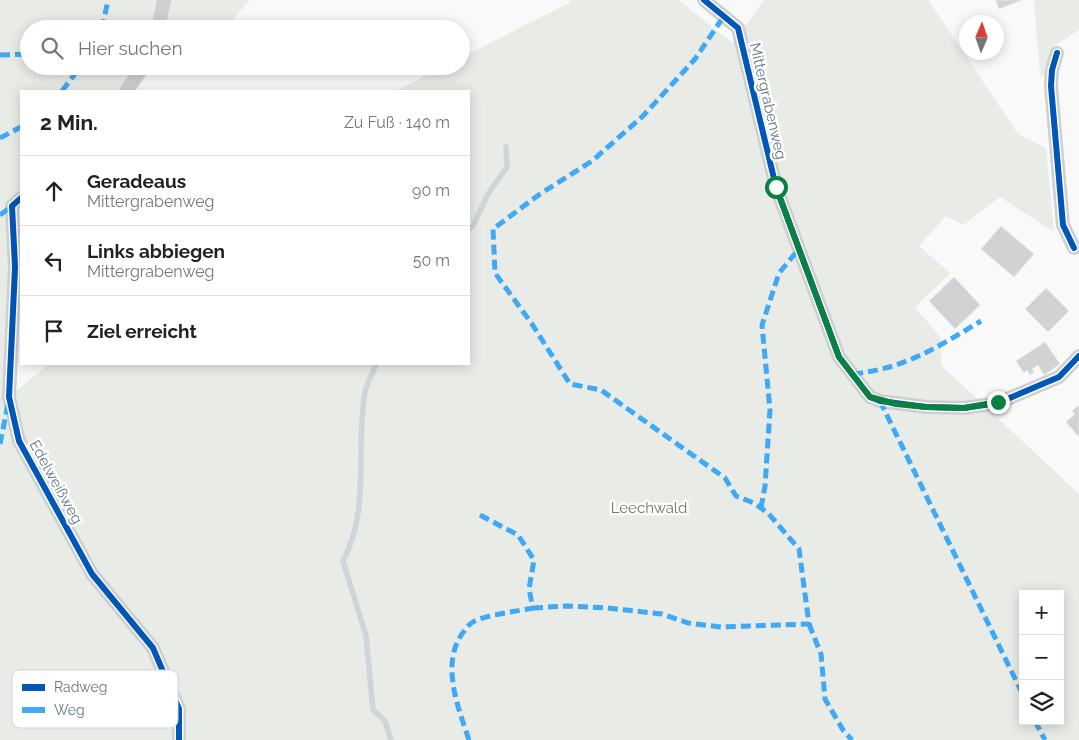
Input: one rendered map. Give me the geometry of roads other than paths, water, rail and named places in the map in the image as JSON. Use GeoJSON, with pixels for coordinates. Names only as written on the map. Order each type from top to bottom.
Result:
{"type":"FeatureCollection","features":[{"type":"Feature","properties":{"kind":"street"},"geometry":{"type":"LineString","coordinates":[[160,20],[164,0]]}},
{"type":"Feature","properties":{"kind":"street","name":"Mittergrabenweg"},"geometry":{"type":"LineString","coordinates":[[704,0],[738,28],[776,187],[839,357],[870,397],[896,404],[926,407],[964,408],[998,402],[1058,377],[1079,356]]}},
{"type":"Feature","properties":{"kind":"street"},"geometry":{"type":"LineString","coordinates":[[1057,53],[1052,70],[1051,86],[1058,190],[1063,225],[1077,245],[1079,262]]}},
{"type":"Feature","properties":{"kind":"street"},"geometry":{"type":"LineString","coordinates":[[127,90],[138,75]]}},
{"type":"Feature","properties":{"kind":"street","name":"Edelweißweg"},"geometry":{"type":"LineString","coordinates":[[17,202],[10,397],[19,441],[92,574],[153,648],[163,670]]}},
{"type":"Feature","properties":{"kind":"street","name":"Edelweißweg"},"geometry":{"type":"LineString","coordinates":[[178,704],[180,709],[178,740]]}},
{"type":"Feature","properties":{"kind":"waterway"},"geometry":{"type":"LineString","coordinates":[[470,228],[473,226],[488,194],[507,167],[506,147]]}},
{"type":"Feature","properties":{"kind":"waterway"},"geometry":{"type":"LineString","coordinates":[[376,365],[365,392],[362,413],[360,500],[357,521],[352,541],[343,561],[366,636],[373,710],[385,721],[391,740]]}},
{"type":"Feature","properties":{"kind":"park label","name":"Leechwald"},"geometry":{"type":"Point","coordinates":[649,508]}}]}
